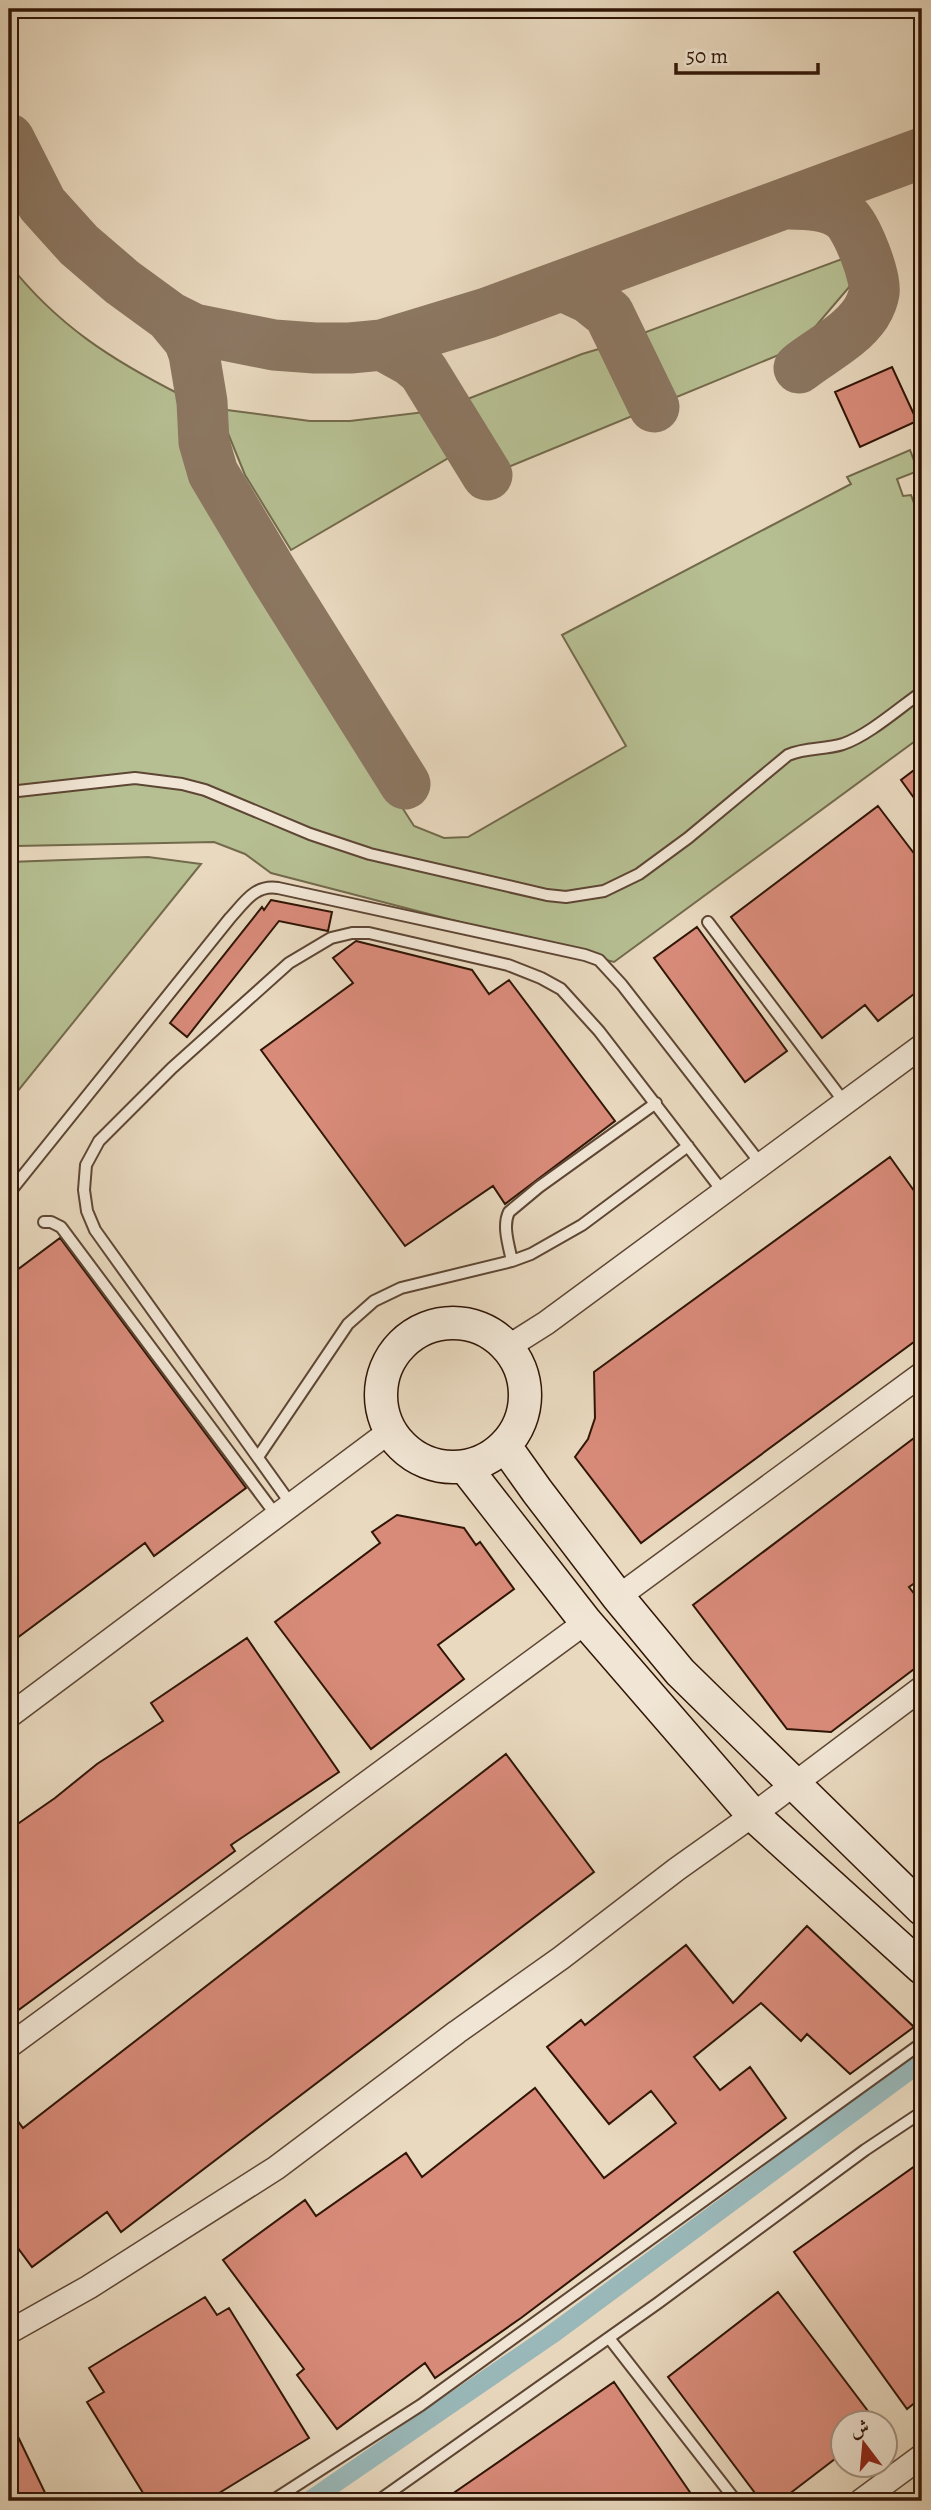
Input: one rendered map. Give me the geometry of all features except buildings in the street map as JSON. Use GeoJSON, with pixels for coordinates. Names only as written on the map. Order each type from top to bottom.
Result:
{"type":"FeatureCollection","features":[{"type":"Feature","properties":{"kind":"street"},"geometry":{"type":"LineString","coordinates":[[508,1347],[545,1323],[922,1046]]}},
{"type":"Feature","properties":{"kind":"street"},"geometry":{"type":"LineString","coordinates":[[449,1323],[470,1324],[489,1332],[508,1347],[521,1368],[527,1395],[521,1423],[505,1446],[488,1459],[465,1467],[445,1467],[423,1461],[404,1448],[390,1431],[383,1411],[381,1390],[385,1370],[395,1352],[410,1337],[428,1327],[449,1323]]}},
{"type":"Feature","properties":{"kind":"street"},"geometry":{"type":"LineString","coordinates":[[618,1597],[922,1374]]}},
{"type":"Feature","properties":{"kind":"street"},"geometry":{"type":"LineString","coordinates":[[9,1716],[390,1431]]}},
{"type":"Feature","properties":{"kind":"street"},"geometry":{"type":"LineString","coordinates":[[505,1446],[618,1597],[680,1672],[922,1909]]}},
{"type":"Feature","properties":{"kind":"street"},"geometry":{"type":"LineString","coordinates":[[465,1467],[586,1622],[753,1815],[922,1968]]}},
{"type":"Feature","properties":{"kind":"street"},"geometry":{"type":"LineString","coordinates":[[9,2046],[586,1622]]}},
{"type":"Feature","properties":{"kind":"street"},"geometry":{"type":"LineString","coordinates":[[11,2327],[89,2287],[276,2168],[922,1688]]}},
{"type":"Feature","properties":{"kind":"street"},"geometry":{"type":"LineString","coordinates":[[861,2501],[922,2456]]}},
{"type":"Feature","properties":{"kind":"lane"},"geometry":{"type":"LineString","coordinates":[[9,792],[135,778],[182,784],[205,790],[310,834],[370,854],[547,895],[586,895],[604,891],[639,874],[688,838],[788,755],[804,749],[845,743],[922,692]]}},
{"type":"Feature","properties":{"kind":"lane"},"geometry":{"type":"LineString","coordinates":[[9,1193],[235,912],[255,891],[267,887],[599,960],[622,985],[761,1164]]}},
{"type":"Feature","properties":{"kind":"lane"},"geometry":{"type":"LineString","coordinates":[[708,922],[845,1103]]}},
{"type":"Feature","properties":{"kind":"lane"},"geometry":{"type":"LineString","coordinates":[[284,1510],[258,1457],[95,1230],[87,1211],[84,1190],[86,1165],[99,1141],[172,1068],[289,963],[331,938],[352,933],[369,933],[509,965],[541,978],[561,989],[599,1031],[723,1192]]}},
{"type":"Feature","properties":{"kind":"lane"},"geometry":{"type":"LineString","coordinates":[[512,1261],[506,1227],[509,1212],[539,1187],[656,1103]]}},
{"type":"Feature","properties":{"kind":"lane"},"geometry":{"type":"LineString","coordinates":[[258,1457],[348,1324],[373,1301],[401,1288],[512,1261],[559,1240],[688,1146]]}},
{"type":"Feature","properties":{"kind":"lane"},"geometry":{"type":"LineString","coordinates":[[44,1222],[61,1227],[284,1510]]}},
{"type":"Feature","properties":{"kind":"lane"},"geometry":{"type":"LineString","coordinates":[[272,2501],[421,2405],[922,2043]]}},
{"type":"Feature","properties":{"kind":"lane"},"geometry":{"type":"LineString","coordinates":[[379,2501],[609,2338],[865,2150],[922,2112]]}},
{"type":"Feature","properties":{"kind":"lane"},"geometry":{"type":"LineString","coordinates":[[609,2338],[736,2501]]}},
{"type":"Feature","properties":{"kind":"green space"},"geometry":{"type":"Polygon","coordinates":[[[850,256],[857,260],[862,272],[798,347],[667,401],[638,335],[850,256]]]}},
{"type":"Feature","properties":{"kind":"green space"},"geometry":{"type":"Polygon","coordinates":[[[9,264],[47,306],[88,340],[109,355],[181,395],[192,465],[202,488],[253,574],[414,826],[444,838],[468,837],[626,746],[562,635],[851,484],[847,477],[910,450],[918,471],[897,479],[903,496],[911,495],[914,503],[922,499],[922,736],[614,962],[271,873],[245,854],[214,842],[9,844],[9,264]]]}},
{"type":"Feature","properties":{"kind":"green space"},"geometry":{"type":"Polygon","coordinates":[[[609,346],[642,412],[501,470],[464,412],[465,400],[609,346]]]}},
{"type":"Feature","properties":{"kind":"green space"},"geometry":{"type":"Polygon","coordinates":[[[227,410],[310,421],[350,421],[433,411],[441,420],[475,481],[467,484],[452,456],[291,550],[245,475],[225,426],[227,410]]]}},
{"type":"Feature","properties":{"kind":"green space"},"geometry":{"type":"Polygon","coordinates":[[[148,857],[201,864],[9,1102],[9,862],[148,857]]]}},
{"type":"Feature","properties":{"kind":"waterway"},"geometry":{"type":"LineString","coordinates":[[309,2501],[551,2335],[922,2061]]}},
{"type":"Feature","properties":{"kind":"taxiway"},"geometry":{"type":"LineString","coordinates":[[9,139],[42,204],[79,245],[122,282],[170,317],[194,329],[274,345],[315,348],[382,345],[487,313],[922,153]]}},
{"type":"Feature","properties":{"kind":"taxiway"},"geometry":{"type":"LineString","coordinates":[[789,204],[827,208],[846,218],[865,254],[874,286],[871,303],[859,322],[799,368]]}},
{"type":"Feature","properties":{"kind":"taxiway"},"geometry":{"type":"LineString","coordinates":[[563,286],[589,298],[609,314],[654,407]]}},
{"type":"Feature","properties":{"kind":"taxiway"},"geometry":{"type":"LineString","coordinates":[[170,317],[189,340],[194,354],[202,402],[204,442],[213,473],[405,784]]}},
{"type":"Feature","properties":{"kind":"taxiway"},"geometry":{"type":"LineString","coordinates":[[382,345],[423,371],[487,475]]}}]}
